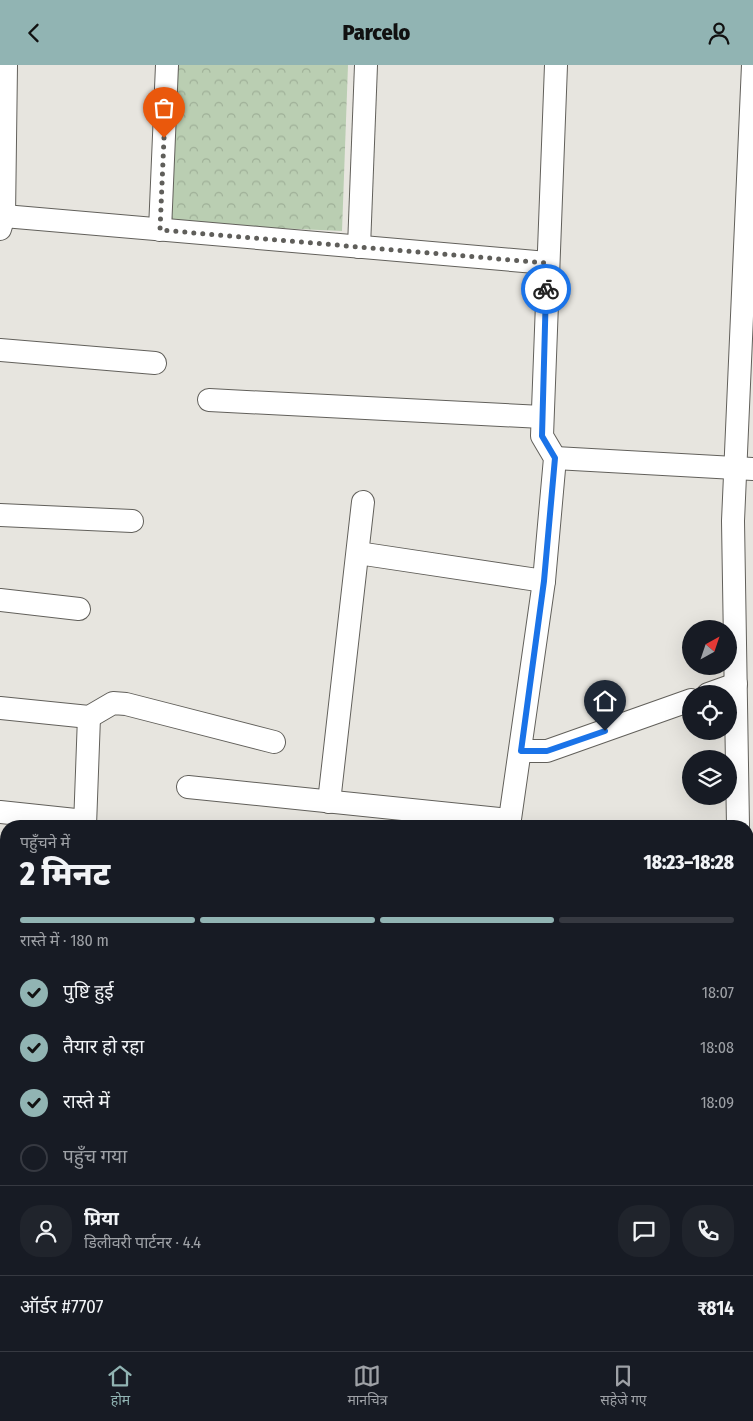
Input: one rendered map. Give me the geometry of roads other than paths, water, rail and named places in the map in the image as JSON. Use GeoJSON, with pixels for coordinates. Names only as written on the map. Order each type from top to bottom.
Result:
{"type":"FeatureCollection","features":[{"type":"Feature","properties":{"kind":"street"},"geometry":{"type":"LineString","coordinates":[[6,65],[2,223],[160,230],[547,263]]}},
{"type":"Feature","properties":{"kind":"street"},"geometry":{"type":"LineString","coordinates":[[160,230],[167,65]]}},
{"type":"Feature","properties":{"kind":"street"},"geometry":{"type":"LineString","coordinates":[[359,247],[366,65]]}},
{"type":"Feature","properties":{"kind":"street"},"geometry":{"type":"LineString","coordinates":[[510,820],[521,751],[544,581],[555,458],[542,436],[542,417],[556,65]]}},
{"type":"Feature","properties":{"kind":"street"},"geometry":{"type":"LineString","coordinates":[[738,820],[736,684],[744,603],[733,521],[744,469],[753,65]]}},
{"type":"Feature","properties":{"kind":"street"},"geometry":{"type":"LineString","coordinates":[[0,350],[155,363]]}},
{"type":"Feature","properties":{"kind":"street"},"geometry":{"type":"LineString","coordinates":[[209,400],[542,417]]}},
{"type":"Feature","properties":{"kind":"street"},"geometry":{"type":"LineString","coordinates":[[555,458],[744,469]]}},
{"type":"Feature","properties":{"kind":"street"},"geometry":{"type":"LineString","coordinates":[[329,802],[364,502]]}},
{"type":"Feature","properties":{"kind":"street"},"geometry":{"type":"LineString","coordinates":[[0,515],[132,521]]}},
{"type":"Feature","properties":{"kind":"street"},"geometry":{"type":"LineString","coordinates":[[358,553],[544,581]]}},
{"type":"Feature","properties":{"kind":"street"},"geometry":{"type":"LineString","coordinates":[[0,600],[79,609]]}},
{"type":"Feature","properties":{"kind":"street"},"geometry":{"type":"LineString","coordinates":[[521,751],[547,751],[682,702]]}},
{"type":"Feature","properties":{"kind":"street"},"geometry":{"type":"LineString","coordinates":[[0,708],[88,717],[113,703],[126,704],[274,742]]}},
{"type":"Feature","properties":{"kind":"street"},"geometry":{"type":"LineString","coordinates":[[85,820],[88,717]]}},
{"type":"Feature","properties":{"kind":"street"},"geometry":{"type":"LineString","coordinates":[[188,787],[483,820]]}},
{"type":"Feature","properties":{"kind":"street"},"geometry":{"type":"LineString","coordinates":[[0,812],[57,820]]}}]}
